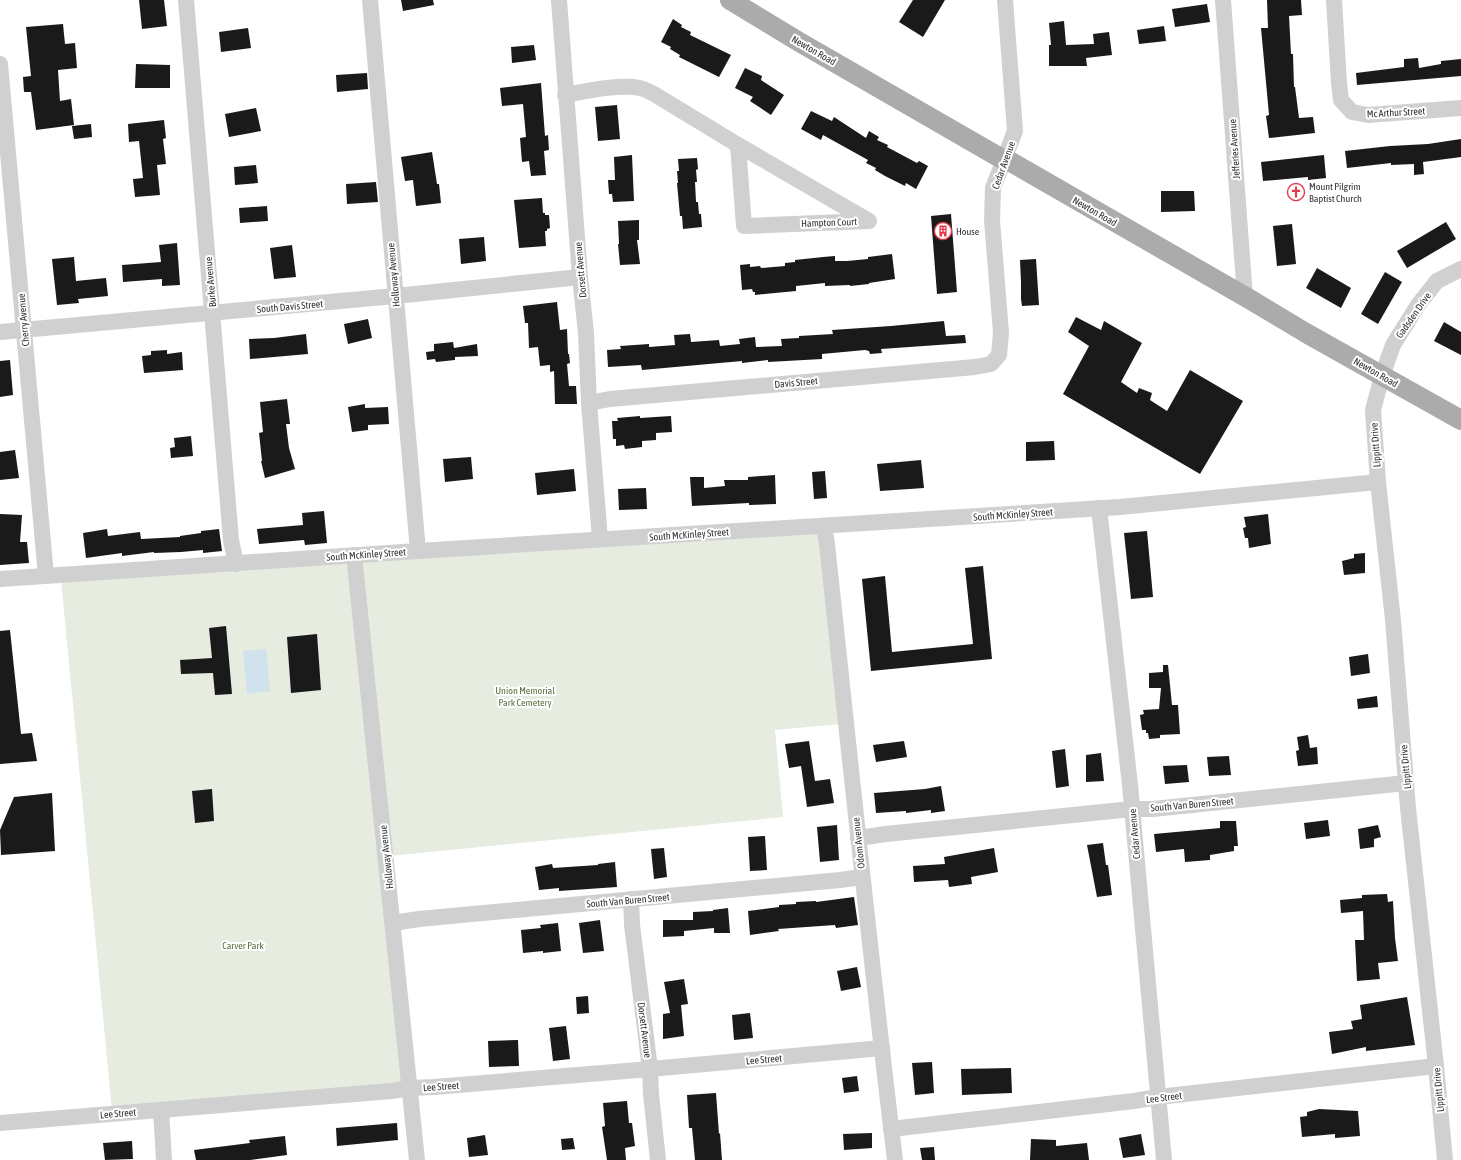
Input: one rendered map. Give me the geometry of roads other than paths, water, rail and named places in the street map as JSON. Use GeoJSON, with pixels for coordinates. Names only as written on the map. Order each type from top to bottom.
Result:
{"type":"FeatureCollection","features":[{"type":"Feature","properties":{"kind":"main road","name":"Newton Road"},"geometry":{"type":"LineString","coordinates":[[730,0],[801,43],[1004,160],[1011,162],[1245,297],[1306,334],[1461,420]]}},
{"type":"Feature","properties":{"kind":"street","name":"Burke Avenue"},"geometry":{"type":"LineString","coordinates":[[186,0],[231,540],[236,564]]}},
{"type":"Feature","properties":{"kind":"street","name":"Holloway Avenue"},"geometry":{"type":"LineString","coordinates":[[370,0],[418,550]]}},
{"type":"Feature","properties":{"kind":"street","name":"Dorsett Avenue"},"geometry":{"type":"LineString","coordinates":[[559,0],[565,95],[586,332],[589,403],[600,539]]}},
{"type":"Feature","properties":{"kind":"street","name":"Cedar Avenue"},"geometry":{"type":"LineString","coordinates":[[999,355],[1001,332],[992,220],[993,188],[1015,131],[1005,0]]}},
{"type":"Feature","properties":{"kind":"street","name":"Jefferies Avenue"},"geometry":{"type":"LineString","coordinates":[[1223,0],[1245,297]]}},
{"type":"Feature","properties":{"kind":"street","name":"Mc Arthur Street"},"geometry":{"type":"LineString","coordinates":[[1334,0],[1341,100],[1352,112],[1368,115],[1461,108]]}},
{"type":"Feature","properties":{"kind":"street","name":"Cherry Avenue"},"geometry":{"type":"LineString","coordinates":[[0,64],[46,576]]}},
{"type":"Feature","properties":{"kind":"street","name":"Hampton Court"},"geometry":{"type":"LineString","coordinates":[[565,95],[595,90],[632,87],[642,88],[869,221],[744,226],[738,145]]}},
{"type":"Feature","properties":{"kind":"street","name":"Gadsden Drive"},"geometry":{"type":"LineString","coordinates":[[1382,376],[1393,345],[1418,305],[1437,282],[1461,269]]}},
{"type":"Feature","properties":{"kind":"street","name":"South Davis Street"},"geometry":{"type":"LineString","coordinates":[[0,332],[395,296],[580,277]]}},
{"type":"Feature","properties":{"kind":"street","name":"Davis Street"},"geometry":{"type":"LineString","coordinates":[[589,403],[610,399],[976,367],[991,364],[999,355]]}},
{"type":"Feature","properties":{"kind":"street","name":"Lippitt Drive"},"geometry":{"type":"LineString","coordinates":[[1382,376],[1373,410],[1378,482],[1393,620],[1406,783],[1445,1160]]}},
{"type":"Feature","properties":{"kind":"street","name":"South McKinley Street"},"geometry":{"type":"LineString","coordinates":[[0,579],[236,564],[418,550],[1099,508],[1378,482]]}},
{"type":"Feature","properties":{"kind":"street","name":"Cedar Avenue"},"geometry":{"type":"LineString","coordinates":[[1099,508],[1132,809],[1164,1160]]}},
{"type":"Feature","properties":{"kind":"street","name":"Odom Avenue"},"geometry":{"type":"LineString","coordinates":[[824,526],[895,1160]]}},
{"type":"Feature","properties":{"kind":"street","name":"Holloway Avenue"},"geometry":{"type":"LineString","coordinates":[[354,555],[417,1160]]}},
{"type":"Feature","properties":{"kind":"street","name":"South Van Buren Street"},"geometry":{"type":"LineString","coordinates":[[858,838],[1132,809],[1406,783]]}},
{"type":"Feature","properties":{"kind":"street","name":"South Van Buren Street"},"geometry":{"type":"LineString","coordinates":[[393,923],[419,919],[631,900],[862,876]]}},
{"type":"Feature","properties":{"kind":"street","name":"Dorsett Avenue"},"geometry":{"type":"LineString","coordinates":[[631,900],[632,926],[650,1069],[658,1160]]}},
{"type":"Feature","properties":{"kind":"street","name":"Lee Street"},"geometry":{"type":"LineString","coordinates":[[0,1123],[392,1091],[410,1088],[650,1069],[882,1048]]}},
{"type":"Feature","properties":{"kind":"street","name":"Lee Street"},"geometry":{"type":"LineString","coordinates":[[891,1129],[1436,1066]]}},
{"type":"Feature","properties":{"kind":"street"},"geometry":{"type":"LineString","coordinates":[[161,1110],[164,1160]]}},
{"type":"Feature","properties":{"kind":"water"},"geometry":{"type":"Polygon","coordinates":[[[266,649],[270,691],[247,694],[243,651],[266,649]]]}},
{"type":"Feature","properties":{"kind":"place","name":"Mount Pilgrim Baptist Church"},"geometry":{"type":"Point","coordinates":[1296,192]}},
{"type":"Feature","properties":{"kind":"place","name":"House"},"geometry":{"type":"Point","coordinates":[943,231]}},
{"type":"Feature","properties":{"kind":"park label","name":"Union Memorial Park Cemetery"},"geometry":{"type":"Point","coordinates":[525,696]}},
{"type":"Feature","properties":{"kind":"park label","name":"Carver Park"},"geometry":{"type":"Point","coordinates":[243,945]}}]}
